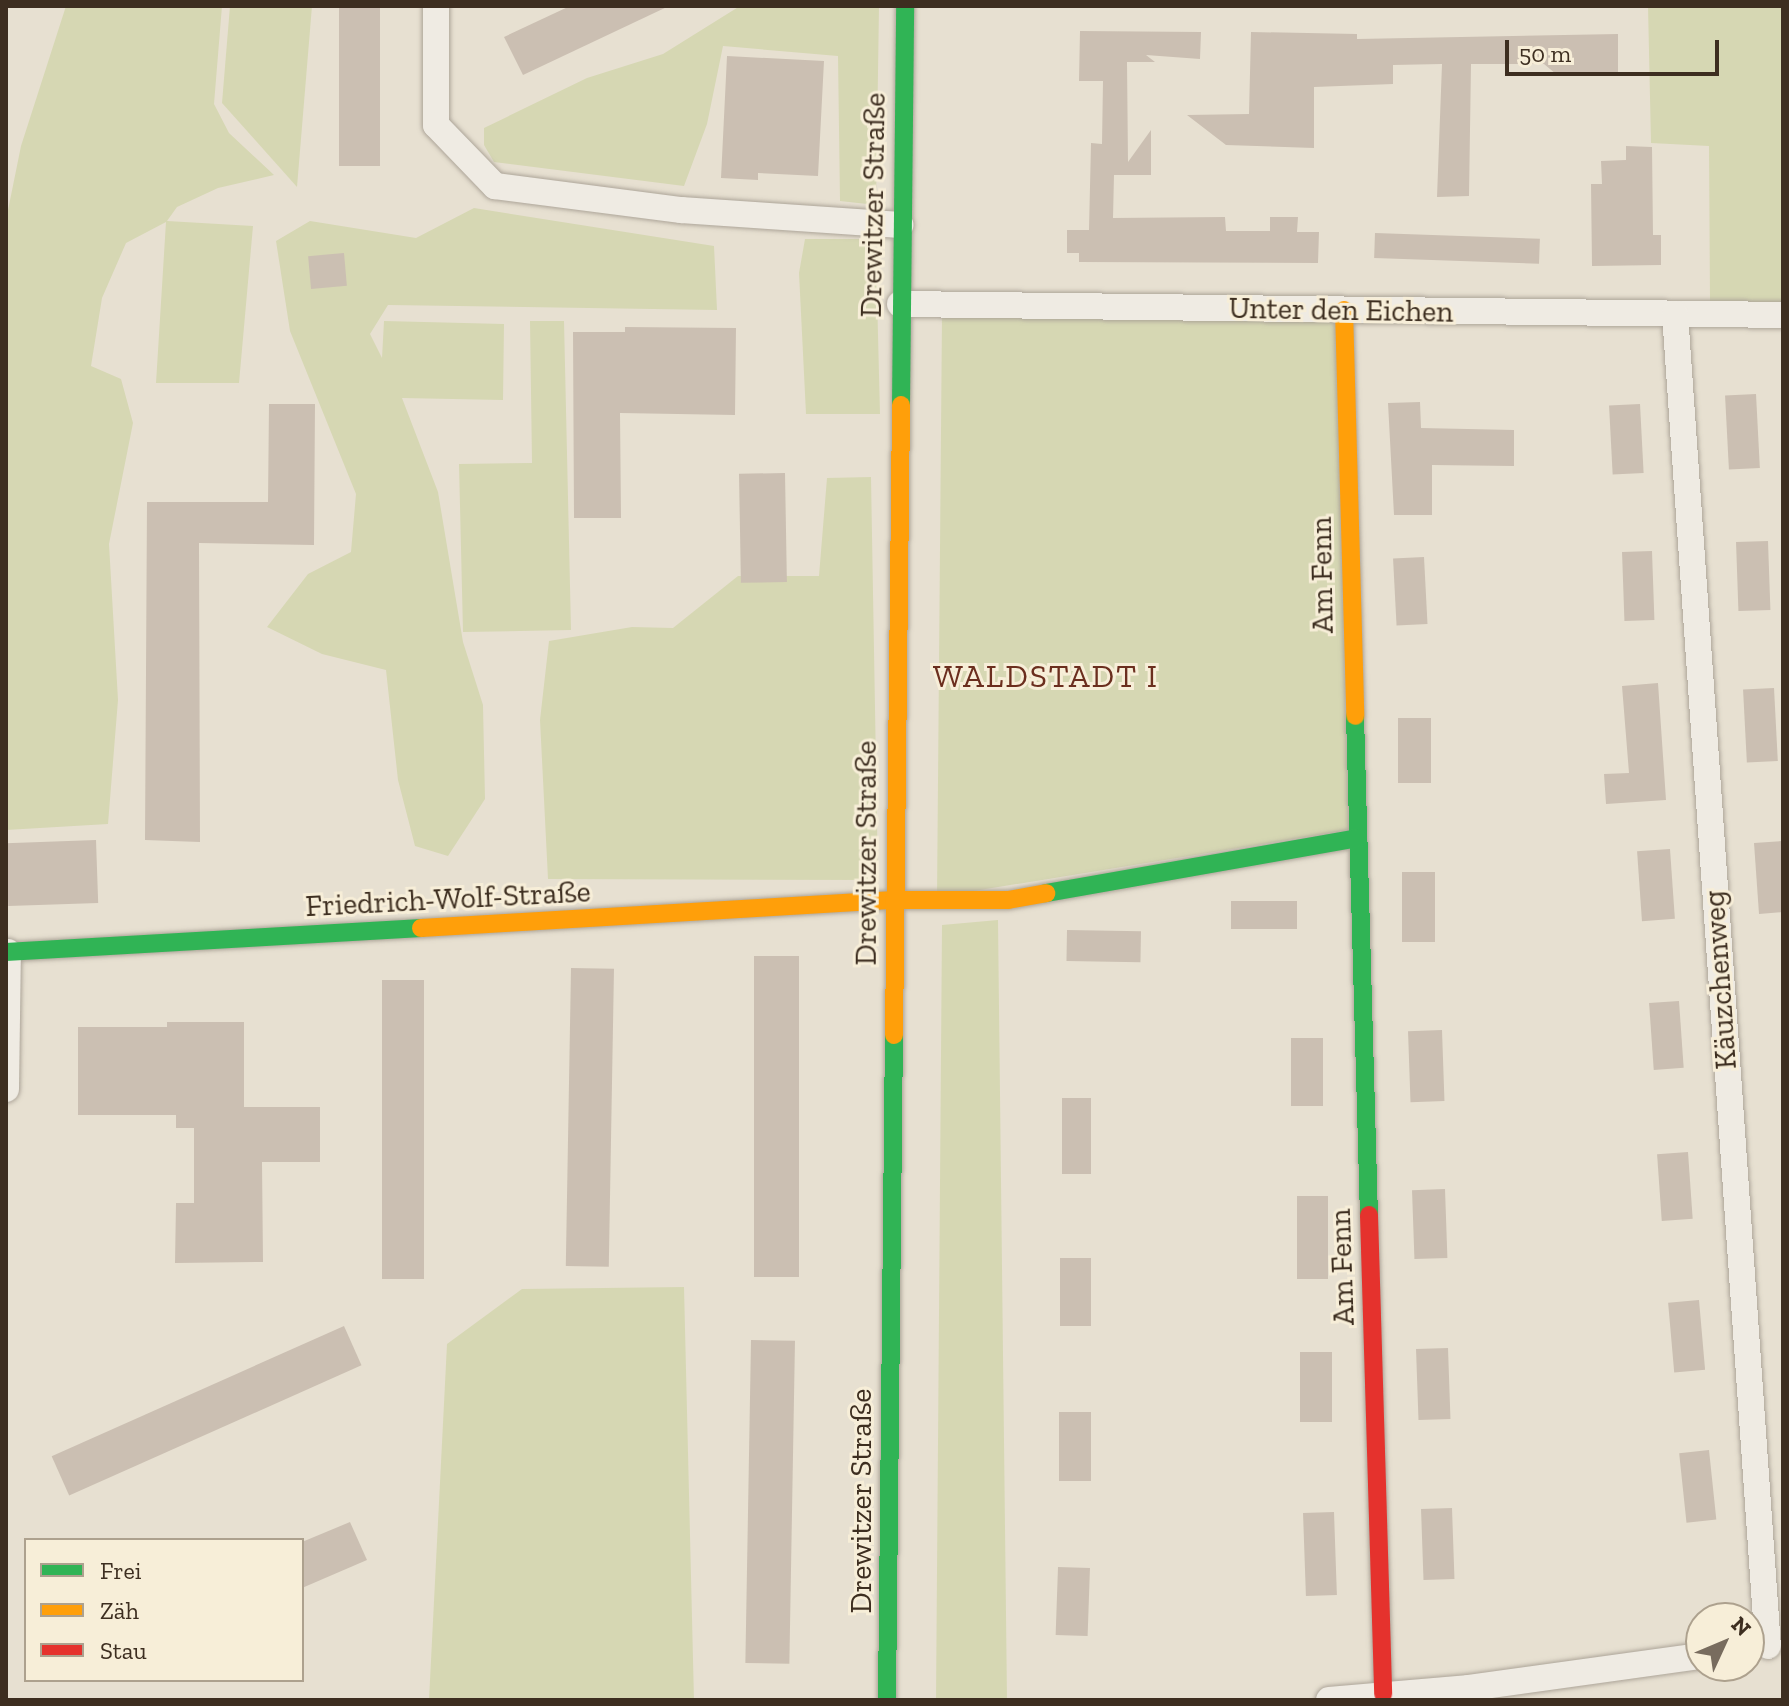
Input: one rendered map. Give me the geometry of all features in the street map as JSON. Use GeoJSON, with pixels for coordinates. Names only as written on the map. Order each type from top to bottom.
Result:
{"type":"FeatureCollection","features":[{"type":"Feature","properties":{"kind":"street"},"geometry":{"type":"LineString","coordinates":[[436,6],[436,125],[495,186],[681,210],[900,225]]}},
{"type":"Feature","properties":{"kind":"street","name":"Drewitzer Straße"},"geometry":{"type":"LineString","coordinates":[[887,1700],[900,225],[905,6]]}},
{"type":"Feature","properties":{"kind":"street","name":"Unter den Eichen"},"geometry":{"type":"LineString","coordinates":[[900,304],[1783,315]]}},
{"type":"Feature","properties":{"kind":"street","name":"Am Fenn"},"geometry":{"type":"LineString","coordinates":[[1344,310],[1383,1694]]}},
{"type":"Feature","properties":{"kind":"street","name":"Käuzchenweg"},"geometry":{"type":"LineString","coordinates":[[1675,314],[1767,1647]]}},
{"type":"Feature","properties":{"kind":"street"},"geometry":{"type":"LineString","coordinates":[[894,900],[1008,900],[1357,838]]}},
{"type":"Feature","properties":{"kind":"street","name":"Friedrich-Wolf-Straße"},"geometry":{"type":"LineString","coordinates":[[7,952],[894,900]]}},
{"type":"Feature","properties":{"kind":"street"},"geometry":{"type":"LineString","coordinates":[[6,1089],[7,952]]}},
{"type":"Feature","properties":{"kind":"street"},"geometry":{"type":"LineString","coordinates":[[1329,1700],[1383,1694],[1472,1694],[1685,1659]]}},
{"type":"Feature","properties":{"kind":"green space"},"geometry":{"type":"Polygon","coordinates":[[[66,6],[222,6],[214,104],[229,133],[274,175],[218,188],[177,207],[167,221],[253,226],[239,383],[156,383],[166,222],[126,243],[102,298],[91,366],[121,379],[133,423],[109,544],[118,700],[108,824],[6,830],[6,220],[21,146],[66,6]]]}},
{"type":"Feature","properties":{"kind":"green space"},"geometry":{"type":"Polygon","coordinates":[[[230,6],[312,6],[297,187],[222,103],[230,6]]]}},
{"type":"Feature","properties":{"kind":"green space"},"geometry":{"type":"Polygon","coordinates":[[[740,6],[879,6],[876,205],[840,201],[838,56],[723,46],[707,124],[684,186],[494,162],[484,145],[484,128],[587,78],[663,54],[740,6]]]}},
{"type":"Feature","properties":{"kind":"green space"},"geometry":{"type":"Polygon","coordinates":[[[1648,6],[1783,6],[1783,308],[1710,301],[1709,146],[1651,143],[1648,6]]]}},
{"type":"Feature","properties":{"kind":"green space"},"geometry":{"type":"Polygon","coordinates":[[[474,208],[714,246],[717,310],[388,305],[370,334],[382,358],[384,321],[504,324],[503,400],[402,398],[438,492],[463,642],[483,705],[485,799],[448,856],[415,846],[398,780],[386,670],[322,654],[267,627],[308,574],[351,552],[356,494],[290,331],[276,241],[310,221],[416,238],[474,208]]]}},
{"type":"Feature","properties":{"kind":"green space"},"geometry":{"type":"Polygon","coordinates":[[[805,239],[867,239],[876,255],[880,414],[806,414],[799,273],[805,239]]]}},
{"type":"Feature","properties":{"kind":"green space"},"geometry":{"type":"Polygon","coordinates":[[[942,315],[1335,319],[1349,830],[937,897],[942,315]]]}},
{"type":"Feature","properties":{"kind":"green space"},"geometry":{"type":"Polygon","coordinates":[[[530,321],[564,321],[571,630],[463,632],[459,464],[532,463],[530,321]]]}},
{"type":"Feature","properties":{"kind":"green space"},"geometry":{"type":"Polygon","coordinates":[[[871,477],[878,880],[548,879],[540,720],[549,641],[632,627],[673,628],[738,576],[819,576],[827,478],[871,477]]]}},
{"type":"Feature","properties":{"kind":"green space"},"geometry":{"type":"Polygon","coordinates":[[[998,920],[1007,1700],[936,1700],[942,925],[998,920]]]}},
{"type":"Feature","properties":{"kind":"green space"},"geometry":{"type":"Polygon","coordinates":[[[684,1287],[694,1700],[429,1700],[447,1344],[522,1289],[684,1287]]]}},
{"type":"Feature","properties":{"kind":"building"},"geometry":{"type":"Polygon","coordinates":[[[339,6],[380,6],[380,166],[339,166],[339,6]]]}},
{"type":"Feature","properties":{"kind":"building"},"geometry":{"type":"Polygon","coordinates":[[[570,6],[669,6],[523,75],[504,37],[570,6]]]}},
{"type":"Feature","properties":{"kind":"building"},"geometry":{"type":"Polygon","coordinates":[[[1080,31],[1201,32],[1200,59],[1146,55],[1155,62],[1127,62],[1128,162],[1151,130],[1151,175],[1114,175],[1113,218],[1225,217],[1226,231],[1270,231],[1270,217],[1298,217],[1297,232],[1319,232],[1318,263],[1079,262],[1079,253],[1067,253],[1067,230],[1089,230],[1091,143],[1102,144],[1103,81],[1079,81],[1080,31]]]}},
{"type":"Feature","properties":{"kind":"building"},"geometry":{"type":"Polygon","coordinates":[[[1251,32],[1357,34],[1357,39],[1618,34],[1618,74],[1556,74],[1544,64],[1471,64],[1469,196],[1437,197],[1442,64],[1393,65],[1393,84],[1314,87],[1314,148],[1226,145],[1187,115],[1249,114],[1251,32]]]}},
{"type":"Feature","properties":{"kind":"building"},"geometry":{"type":"Polygon","coordinates":[[[727,56],[824,61],[818,176],[758,173],[758,180],[721,178],[727,56]]]}},
{"type":"Feature","properties":{"kind":"building"},"geometry":{"type":"Polygon","coordinates":[[[1626,146],[1652,147],[1653,235],[1661,235],[1661,265],[1592,266],[1591,184],[1602,184],[1601,161],[1626,160],[1626,146]]]}},
{"type":"Feature","properties":{"kind":"building"},"geometry":{"type":"Polygon","coordinates":[[[1375,233],[1540,239],[1539,264],[1374,258],[1375,233]]]}},
{"type":"Feature","properties":{"kind":"building"},"geometry":{"type":"Polygon","coordinates":[[[344,253],[347,286],[311,289],[308,256],[344,253]]]}},
{"type":"Feature","properties":{"kind":"building"},"geometry":{"type":"Polygon","coordinates":[[[625,327],[736,328],[735,415],[620,413],[621,518],[574,518],[573,332],[625,332],[625,327]]]}},
{"type":"Feature","properties":{"kind":"building"},"geometry":{"type":"Polygon","coordinates":[[[1756,394],[1760,468],[1729,470],[1725,396],[1756,394]]]}},
{"type":"Feature","properties":{"kind":"building"},"geometry":{"type":"Polygon","coordinates":[[[1420,402],[1421,428],[1514,430],[1514,466],[1432,465],[1432,515],[1394,515],[1388,403],[1420,402]]]}},
{"type":"Feature","properties":{"kind":"building"},"geometry":{"type":"Polygon","coordinates":[[[269,404],[315,404],[314,545],[199,543],[200,842],[145,840],[147,502],[268,502],[269,404]]]}},
{"type":"Feature","properties":{"kind":"building"},"geometry":{"type":"Polygon","coordinates":[[[1640,404],[1644,473],[1613,475],[1609,406],[1640,404]]]}},
{"type":"Feature","properties":{"kind":"building"},"geometry":{"type":"Polygon","coordinates":[[[785,473],[787,582],[741,583],[739,474],[785,473]]]}},
{"type":"Feature","properties":{"kind":"building"},"geometry":{"type":"Polygon","coordinates":[[[1768,541],[1770,610],[1738,611],[1736,542],[1768,541]]]}},
{"type":"Feature","properties":{"kind":"building"},"geometry":{"type":"Polygon","coordinates":[[[1652,551],[1654,620],[1624,621],[1622,552],[1652,551]]]}},
{"type":"Feature","properties":{"kind":"building"},"geometry":{"type":"Polygon","coordinates":[[[1424,557],[1428,624],[1397,626],[1393,559],[1424,557]]]}},
{"type":"Feature","properties":{"kind":"building"},"geometry":{"type":"Polygon","coordinates":[[[1658,683],[1666,800],[1606,804],[1604,774],[1629,773],[1622,686],[1658,683]]]}},
{"type":"Feature","properties":{"kind":"building"},"geometry":{"type":"Polygon","coordinates":[[[1774,688],[1778,761],[1747,763],[1743,690],[1774,688]]]}},
{"type":"Feature","properties":{"kind":"building"},"geometry":{"type":"Polygon","coordinates":[[[1398,718],[1431,718],[1431,783],[1398,783],[1398,718]]]}},
{"type":"Feature","properties":{"kind":"building"},"geometry":{"type":"Polygon","coordinates":[[[96,840],[98,903],[8,906],[6,843],[96,840]]]}},
{"type":"Feature","properties":{"kind":"building"},"geometry":{"type":"Polygon","coordinates":[[[1783,841],[1783,912],[1759,914],[1754,843],[1783,841]]]}},
{"type":"Feature","properties":{"kind":"building"},"geometry":{"type":"Polygon","coordinates":[[[1670,849],[1675,919],[1642,921],[1637,851],[1670,849]]]}},
{"type":"Feature","properties":{"kind":"building"},"geometry":{"type":"Polygon","coordinates":[[[1402,872],[1435,872],[1435,942],[1402,942],[1402,872]]]}},
{"type":"Feature","properties":{"kind":"building"},"geometry":{"type":"Polygon","coordinates":[[[1231,901],[1297,901],[1297,929],[1231,929],[1231,901]]]}},
{"type":"Feature","properties":{"kind":"building"},"geometry":{"type":"Polygon","coordinates":[[[1067,930],[1141,931],[1140,962],[1066,961],[1067,930]]]}},
{"type":"Feature","properties":{"kind":"building"},"geometry":{"type":"Polygon","coordinates":[[[754,956],[799,956],[799,1277],[754,1277],[754,956]]]}},
{"type":"Feature","properties":{"kind":"building"},"geometry":{"type":"Polygon","coordinates":[[[571,968],[614,969],[609,1267],[566,1266],[571,968]]]}},
{"type":"Feature","properties":{"kind":"building"},"geometry":{"type":"Polygon","coordinates":[[[382,980],[424,980],[424,1279],[382,1279],[382,980]]]}},
{"type":"Feature","properties":{"kind":"building"},"geometry":{"type":"Polygon","coordinates":[[[1679,1001],[1684,1068],[1654,1070],[1649,1003],[1679,1001]]]}},
{"type":"Feature","properties":{"kind":"building"},"geometry":{"type":"Polygon","coordinates":[[[167,1022],[244,1022],[244,1107],[320,1107],[320,1162],[262,1162],[263,1262],[175,1263],[176,1203],[194,1203],[194,1128],[176,1128],[176,1115],[78,1115],[78,1027],[167,1027],[167,1022]]]}},
{"type":"Feature","properties":{"kind":"building"},"geometry":{"type":"Polygon","coordinates":[[[1442,1030],[1444,1101],[1410,1102],[1408,1031],[1442,1030]]]}},
{"type":"Feature","properties":{"kind":"building"},"geometry":{"type":"Polygon","coordinates":[[[1291,1038],[1323,1038],[1323,1106],[1291,1106],[1291,1038]]]}},
{"type":"Feature","properties":{"kind":"building"},"geometry":{"type":"Polygon","coordinates":[[[1062,1098],[1091,1098],[1091,1174],[1062,1174],[1062,1098]]]}},
{"type":"Feature","properties":{"kind":"building"},"geometry":{"type":"Polygon","coordinates":[[[1688,1152],[1693,1219],[1662,1221],[1657,1154],[1688,1152]]]}},
{"type":"Feature","properties":{"kind":"building"},"geometry":{"type":"Polygon","coordinates":[[[1445,1189],[1447,1258],[1414,1259],[1412,1190],[1445,1189]]]}},
{"type":"Feature","properties":{"kind":"building"},"geometry":{"type":"Polygon","coordinates":[[[1297,1196],[1328,1196],[1328,1279],[1297,1279],[1297,1196]]]}},
{"type":"Feature","properties":{"kind":"building"},"geometry":{"type":"Polygon","coordinates":[[[1060,1258],[1091,1258],[1091,1326],[1060,1326],[1060,1258]]]}},
{"type":"Feature","properties":{"kind":"building"},"geometry":{"type":"Polygon","coordinates":[[[1699,1300],[1705,1370],[1674,1372],[1668,1303],[1699,1300]]]}},
{"type":"Feature","properties":{"kind":"building"},"geometry":{"type":"Polygon","coordinates":[[[344,1326],[361,1365],[69,1495],[52,1456],[344,1326]]]}},
{"type":"Feature","properties":{"kind":"building"},"geometry":{"type":"Polygon","coordinates":[[[751,1340],[795,1341],[789,1664],[745,1663],[751,1340]]]}},
{"type":"Feature","properties":{"kind":"building"},"geometry":{"type":"Polygon","coordinates":[[[1448,1348],[1450,1419],[1418,1420],[1416,1349],[1448,1348]]]}},
{"type":"Feature","properties":{"kind":"building"},"geometry":{"type":"Polygon","coordinates":[[[1300,1352],[1332,1352],[1332,1422],[1300,1422],[1300,1352]]]}},
{"type":"Feature","properties":{"kind":"building"},"geometry":{"type":"Polygon","coordinates":[[[1059,1412],[1091,1412],[1091,1481],[1059,1481],[1059,1412]]]}},
{"type":"Feature","properties":{"kind":"building"},"geometry":{"type":"Polygon","coordinates":[[[1709,1450],[1716,1520],[1686,1523],[1679,1453],[1709,1450]]]}},
{"type":"Feature","properties":{"kind":"building"},"geometry":{"type":"Polygon","coordinates":[[[1452,1508],[1454,1579],[1423,1580],[1421,1509],[1452,1508]]]}},
{"type":"Feature","properties":{"kind":"building"},"geometry":{"type":"Polygon","coordinates":[[[1334,1512],[1337,1595],[1306,1596],[1303,1513],[1334,1512]]]}},
{"type":"Feature","properties":{"kind":"building"},"geometry":{"type":"Polygon","coordinates":[[[350,1522],[367,1560],[304,1587],[304,1541],[350,1522]]]}},
{"type":"Feature","properties":{"kind":"building"},"geometry":{"type":"Polygon","coordinates":[[[1058,1567],[1090,1568],[1088,1636],[1056,1635],[1058,1567]]]}},
{"type":"Feature","properties":{"kind":"traffic: fast"},"geometry":{"type":"LineString","coordinates":[[901,405],[905,6]]}},
{"type":"Feature","properties":{"kind":"traffic: fast"},"geometry":{"type":"LineString","coordinates":[[1355,716],[1369,1215]]}},
{"type":"Feature","properties":{"kind":"traffic: fast"},"geometry":{"type":"LineString","coordinates":[[1046,893],[1357,838]]}},
{"type":"Feature","properties":{"kind":"traffic: fast"},"geometry":{"type":"LineString","coordinates":[[6,952],[421,928]]}},
{"type":"Feature","properties":{"kind":"traffic: fast"},"geometry":{"type":"LineString","coordinates":[[887,1700],[894,1035]]}},
{"type":"Feature","properties":{"kind":"traffic: slow"},"geometry":{"type":"LineString","coordinates":[[1344,310],[1355,716]]}},
{"type":"Feature","properties":{"kind":"traffic: slow"},"geometry":{"type":"LineString","coordinates":[[894,1035],[901,405]]}},
{"type":"Feature","properties":{"kind":"traffic: slow"},"geometry":{"type":"LineString","coordinates":[[421,928],[894,900],[1008,900],[1046,893]]}},
{"type":"Feature","properties":{"kind":"traffic: jam"},"geometry":{"type":"LineString","coordinates":[[1369,1215],[1383,1694]]}},
{"type":"Feature","properties":{"kind":"district","name":"WALDSTADT I"},"geometry":{"type":"Point","coordinates":[1046,676]}}]}
